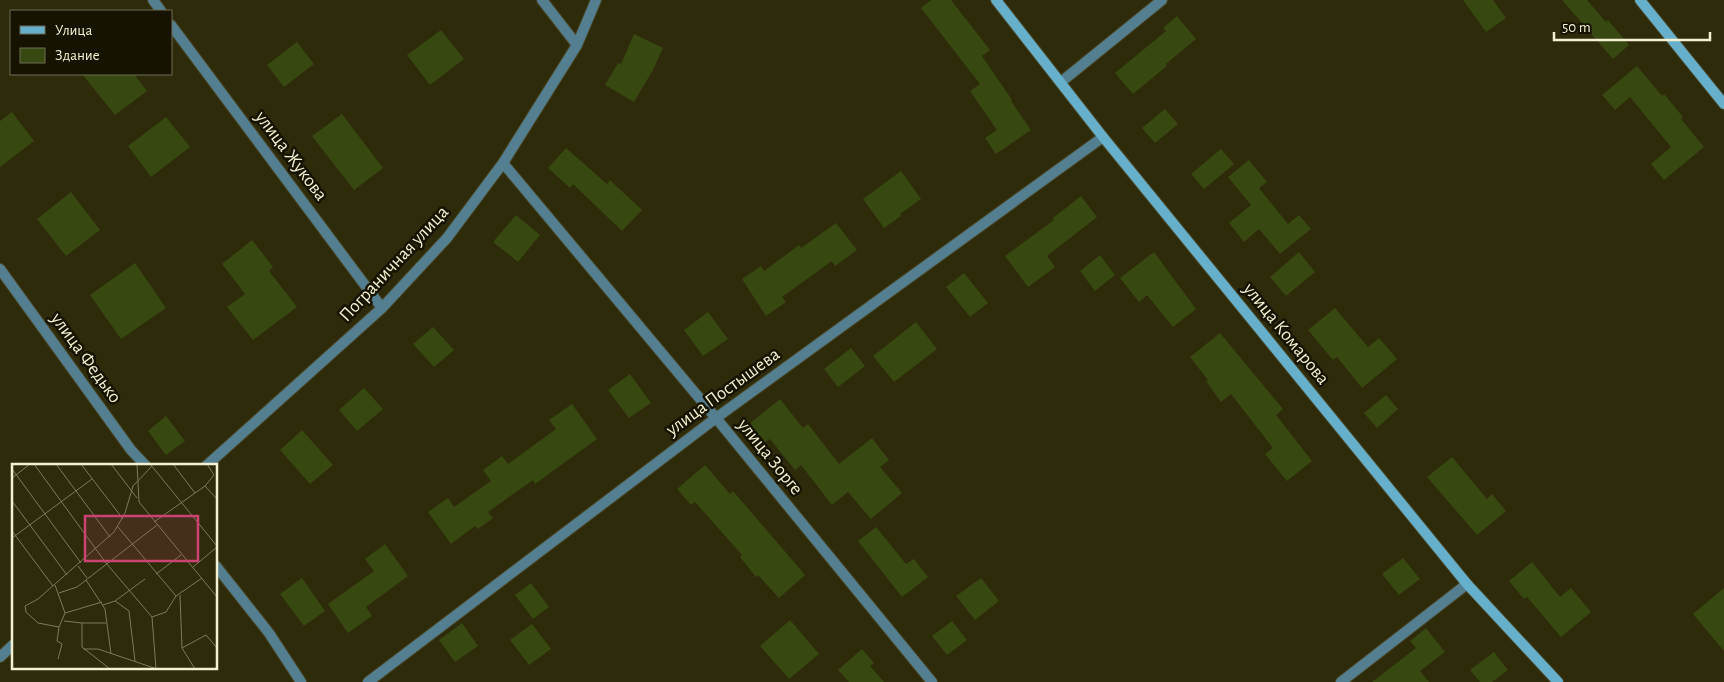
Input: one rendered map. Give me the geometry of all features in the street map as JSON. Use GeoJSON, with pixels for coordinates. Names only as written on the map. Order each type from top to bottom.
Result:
{"type":"FeatureCollection","features":[{"type":"Feature","properties":{"kind":"street"},"geometry":{"type":"LineString","coordinates":[[542,0],[576,46]]}},
{"type":"Feature","properties":{"kind":"street","name":"Пограничная улица"},"geometry":{"type":"LineString","coordinates":[[208,464],[382,308],[447,238],[503,163],[576,46],[596,0]]}},
{"type":"Feature","properties":{"kind":"street","name":"улица Комарова"},"geometry":{"type":"LineString","coordinates":[[996,0],[1103,137],[1467,584],[1558,682]]}},
{"type":"Feature","properties":{"kind":"street"},"geometry":{"type":"LineString","coordinates":[[1060,82],[1162,0]]}},
{"type":"Feature","properties":{"kind":"street"},"geometry":{"type":"LineString","coordinates":[[1640,0],[1724,104]]}},
{"type":"Feature","properties":{"kind":"street","name":"улица Жукова"},"geometry":{"type":"LineString","coordinates":[[172,26],[382,308]]}},
{"type":"Feature","properties":{"kind":"street","name":"улица Постышева"},"geometry":{"type":"LineString","coordinates":[[368,682],[716,418],[1103,137]]}},
{"type":"Feature","properties":{"kind":"street","name":"улица Зорге"},"geometry":{"type":"LineString","coordinates":[[503,163],[716,418],[932,682]]}},
{"type":"Feature","properties":{"kind":"street","name":"улица Федько"},"geometry":{"type":"LineString","coordinates":[[0,269],[131,450],[144,464]]}},
{"type":"Feature","properties":{"kind":"street"},"geometry":{"type":"LineString","coordinates":[[218,569],[269,633],[301,682]]}},
{"type":"Feature","properties":{"kind":"street"},"geometry":{"type":"LineString","coordinates":[[1341,682],[1467,584]]}},
{"type":"Feature","properties":{"kind":"street"},"geometry":{"type":"LineString","coordinates":[[0,657],[12,646]]}},
{"type":"Feature","properties":{"kind":"building"},"geometry":{"type":"Polygon","coordinates":[[[931,0],[951,0],[990,50],[982,56],[1031,130],[996,154],[985,138],[997,130],[970,91],[980,84],[921,8],[931,0]]]}},
{"type":"Feature","properties":{"kind":"building"},"geometry":{"type":"Polygon","coordinates":[[[1463,0],[1493,0],[1506,18],[1486,32],[1463,0]]]}},
{"type":"Feature","properties":{"kind":"building"},"geometry":{"type":"Polygon","coordinates":[[[1562,0],[1587,0],[1606,22],[1608,20],[1629,45],[1613,59],[1562,0]]]}},
{"type":"Feature","properties":{"kind":"building"},"geometry":{"type":"Polygon","coordinates":[[[1177,16],[1196,39],[1133,94],[1115,73],[1166,31],[1163,28],[1177,16]]]}},
{"type":"Feature","properties":{"kind":"building"},"geometry":{"type":"Polygon","coordinates":[[[441,30],[464,59],[430,85],[407,55],[441,30]]]}},
{"type":"Feature","properties":{"kind":"building"},"geometry":{"type":"Polygon","coordinates":[[[634,34],[663,48],[653,70],[634,102],[605,85],[618,63],[621,64],[634,34]]]}},
{"type":"Feature","properties":{"kind":"building"},"geometry":{"type":"Polygon","coordinates":[[[297,42],[314,64],[284,87],[267,65],[297,42]]]}},
{"type":"Feature","properties":{"kind":"building"},"geometry":{"type":"Polygon","coordinates":[[[1637,66],[1662,96],[1664,94],[1704,147],[1664,180],[1651,164],[1671,147],[1630,97],[1615,110],[1602,95],[1637,66]]]}},
{"type":"Feature","properties":{"kind":"building"},"geometry":{"type":"Polygon","coordinates":[[[83,75],[135,75],[147,91],[115,115],[83,75]]]}},
{"type":"Feature","properties":{"kind":"building"},"geometry":{"type":"Polygon","coordinates":[[[1165,109],[1178,124],[1155,143],[1142,128],[1165,109]]]}},
{"type":"Feature","properties":{"kind":"building"},"geometry":{"type":"Polygon","coordinates":[[[12,112],[34,141],[0,167],[0,121],[12,112]]]}},
{"type":"Feature","properties":{"kind":"building"},"geometry":{"type":"Polygon","coordinates":[[[342,114],[383,168],[354,190],[312,136],[342,114]]]}},
{"type":"Feature","properties":{"kind":"building"},"geometry":{"type":"Polygon","coordinates":[[[166,117],[190,147],[151,177],[128,146],[166,117]]]}},
{"type":"Feature","properties":{"kind":"building"},"geometry":{"type":"Polygon","coordinates":[[[566,148],[607,184],[610,180],[642,210],[622,231],[573,184],[570,188],[548,168],[566,148]]]}},
{"type":"Feature","properties":{"kind":"building"},"geometry":{"type":"Polygon","coordinates":[[[1221,149],[1234,164],[1204,189],[1191,174],[1221,149]]]}},
{"type":"Feature","properties":{"kind":"building"},"geometry":{"type":"Polygon","coordinates":[[[1249,160],[1267,182],[1259,188],[1288,224],[1299,215],[1311,229],[1280,254],[1259,229],[1244,242],[1229,223],[1251,205],[1228,177],[1249,160]]]}},
{"type":"Feature","properties":{"kind":"building"},"geometry":{"type":"Polygon","coordinates":[[[901,171],[921,199],[884,228],[863,199],[901,171]]]}},
{"type":"Feature","properties":{"kind":"building"},"geometry":{"type":"Polygon","coordinates":[[[71,192],[100,230],[66,256],[37,219],[71,192]]]}},
{"type":"Feature","properties":{"kind":"building"},"geometry":{"type":"Polygon","coordinates":[[[1081,196],[1097,217],[1047,256],[1055,267],[1028,287],[1005,256],[1054,220],[1053,218],[1081,196]]]}},
{"type":"Feature","properties":{"kind":"building"},"geometry":{"type":"Polygon","coordinates":[[[516,215],[540,235],[518,262],[493,242],[516,215]]]}},
{"type":"Feature","properties":{"kind":"building"},"geometry":{"type":"Polygon","coordinates":[[[836,223],[857,250],[835,266],[832,261],[782,297],[786,302],[766,316],[742,279],[761,266],[764,271],[799,245],[801,248],[836,223]]]}},
{"type":"Feature","properties":{"kind":"building"},"geometry":{"type":"Polygon","coordinates":[[[252,240],[273,267],[269,271],[297,307],[253,340],[227,307],[245,294],[222,264],[252,240]]]}},
{"type":"Feature","properties":{"kind":"building"},"geometry":{"type":"Polygon","coordinates":[[[1154,252],[1196,309],[1173,327],[1147,295],[1139,302],[1120,278],[1154,252]]]}},
{"type":"Feature","properties":{"kind":"building"},"geometry":{"type":"Polygon","coordinates":[[[1299,252],[1315,272],[1286,296],[1270,277],[1299,252]]]}},
{"type":"Feature","properties":{"kind":"building"},"geometry":{"type":"Polygon","coordinates":[[[1100,255],[1115,275],[1095,291],[1080,271],[1100,255]]]}},
{"type":"Feature","properties":{"kind":"building"},"geometry":{"type":"Polygon","coordinates":[[[135,263],[166,308],[121,339],[90,295],[135,263]]]}},
{"type":"Feature","properties":{"kind":"building"},"geometry":{"type":"Polygon","coordinates":[[[964,273],[988,303],[970,317],[946,287],[964,273]]]}},
{"type":"Feature","properties":{"kind":"building"},"geometry":{"type":"Polygon","coordinates":[[[1335,308],[1368,347],[1379,338],[1397,359],[1362,388],[1337,357],[1333,360],[1308,330],[1335,308]]]}},
{"type":"Feature","properties":{"kind":"building"},"geometry":{"type":"Polygon","coordinates":[[[708,312],[728,339],[703,356],[684,330],[708,312]]]}},
{"type":"Feature","properties":{"kind":"building"},"geometry":{"type":"Polygon","coordinates":[[[916,322],[937,349],[894,382],[873,356],[916,322]]]}},
{"type":"Feature","properties":{"kind":"building"},"geometry":{"type":"Polygon","coordinates":[[[433,327],[454,350],[434,367],[413,344],[433,327]]]}},
{"type":"Feature","properties":{"kind":"building"},"geometry":{"type":"Polygon","coordinates":[[[1220,333],[1283,409],[1276,415],[1312,461],[1287,481],[1265,454],[1273,448],[1231,394],[1221,402],[1206,381],[1208,380],[1190,357],[1220,333]]]}},
{"type":"Feature","properties":{"kind":"building"},"geometry":{"type":"Polygon","coordinates":[[[851,348],[865,366],[838,387],[824,369],[851,348]]]}},
{"type":"Feature","properties":{"kind":"building"},"geometry":{"type":"Polygon","coordinates":[[[630,374],[651,403],[629,418],[608,390],[630,374]]]}},
{"type":"Feature","properties":{"kind":"building"},"geometry":{"type":"Polygon","coordinates":[[[364,388],[383,409],[357,431],[339,410],[364,388]]]}},
{"type":"Feature","properties":{"kind":"building"},"geometry":{"type":"Polygon","coordinates":[[[1386,395],[1398,409],[1377,428],[1364,413],[1386,395]]]}},
{"type":"Feature","properties":{"kind":"building"},"geometry":{"type":"Polygon","coordinates":[[[780,399],[803,428],[808,424],[839,464],[872,438],[889,460],[880,467],[902,493],[871,519],[848,492],[832,505],[801,465],[795,470],[770,439],[764,443],[749,424],[780,399]]]}},
{"type":"Feature","properties":{"kind":"building"},"geometry":{"type":"Polygon","coordinates":[[[572,404],[597,439],[535,484],[533,480],[488,512],[493,518],[478,529],[475,526],[451,544],[428,512],[448,498],[454,507],[491,481],[483,470],[502,456],[508,464],[556,429],[549,420],[572,404]]]}},
{"type":"Feature","properties":{"kind":"building"},"geometry":{"type":"Polygon","coordinates":[[[166,416],[185,441],[166,455],[148,431],[166,416]]]}},
{"type":"Feature","properties":{"kind":"building"},"geometry":{"type":"Polygon","coordinates":[[[302,430],[333,465],[310,484],[280,450],[302,430]]]}},
{"type":"Feature","properties":{"kind":"building"},"geometry":{"type":"Polygon","coordinates":[[[1452,457],[1487,499],[1492,494],[1506,511],[1477,535],[1427,477],[1452,457]]]}},
{"type":"Feature","properties":{"kind":"building"},"geometry":{"type":"Polygon","coordinates":[[[705,465],[730,494],[733,491],[805,575],[779,598],[758,575],[756,577],[740,557],[742,555],[695,502],[691,505],[677,489],[705,465]]]}},
{"type":"Feature","properties":{"kind":"building"},"geometry":{"type":"Polygon","coordinates":[[[876,527],[906,564],[914,559],[928,577],[902,597],[858,541],[876,527]]]}},
{"type":"Feature","properties":{"kind":"building"},"geometry":{"type":"Polygon","coordinates":[[[385,544],[408,576],[366,607],[372,616],[348,633],[328,604],[374,571],[365,559],[385,544]]]}},
{"type":"Feature","properties":{"kind":"building"},"geometry":{"type":"Polygon","coordinates":[[[1403,558],[1420,579],[1399,595],[1382,574],[1403,558]]]}},
{"type":"Feature","properties":{"kind":"building"},"geometry":{"type":"Polygon","coordinates":[[[1532,562],[1560,597],[1571,588],[1591,612],[1561,637],[1527,597],[1524,599],[1509,581],[1532,562]]]}},
{"type":"Feature","properties":{"kind":"building"},"geometry":{"type":"Polygon","coordinates":[[[302,578],[325,611],[304,626],[280,594],[302,578]]]}},
{"type":"Feature","properties":{"kind":"building"},"geometry":{"type":"Polygon","coordinates":[[[981,578],[999,601],[975,620],[956,596],[981,578]]]}},
{"type":"Feature","properties":{"kind":"building"},"geometry":{"type":"Polygon","coordinates":[[[531,583],[549,607],[533,619],[515,595],[531,583]]]}},
{"type":"Feature","properties":{"kind":"building"},"geometry":{"type":"Polygon","coordinates":[[[1724,588],[1724,651],[1693,614],[1724,588]]]}},
{"type":"Feature","properties":{"kind":"building"},"geometry":{"type":"Polygon","coordinates":[[[790,620],[819,654],[789,679],[760,646],[790,620]]]}},
{"type":"Feature","properties":{"kind":"building"},"geometry":{"type":"Polygon","coordinates":[[[952,621],[967,640],[947,655],[932,636],[952,621]]]}},
{"type":"Feature","properties":{"kind":"building"},"geometry":{"type":"Polygon","coordinates":[[[462,623],[478,646],[455,662],[439,640],[462,623]]]}},
{"type":"Feature","properties":{"kind":"building"},"geometry":{"type":"Polygon","coordinates":[[[532,624],[551,649],[529,665],[510,640],[532,624]]]}},
{"type":"Feature","properties":{"kind":"building"},"geometry":{"type":"Polygon","coordinates":[[[1426,628],[1445,652],[1420,671],[1429,682],[1372,682],[1416,648],[1410,641],[1426,628]]]}},
{"type":"Feature","properties":{"kind":"building"},"geometry":{"type":"Polygon","coordinates":[[[862,649],[874,663],[870,666],[884,682],[849,682],[838,670],[862,649]]]}},
{"type":"Feature","properties":{"kind":"building"},"geometry":{"type":"Polygon","coordinates":[[[1494,652],[1508,670],[1492,682],[1480,682],[1470,670],[1494,652]]]}}]}
